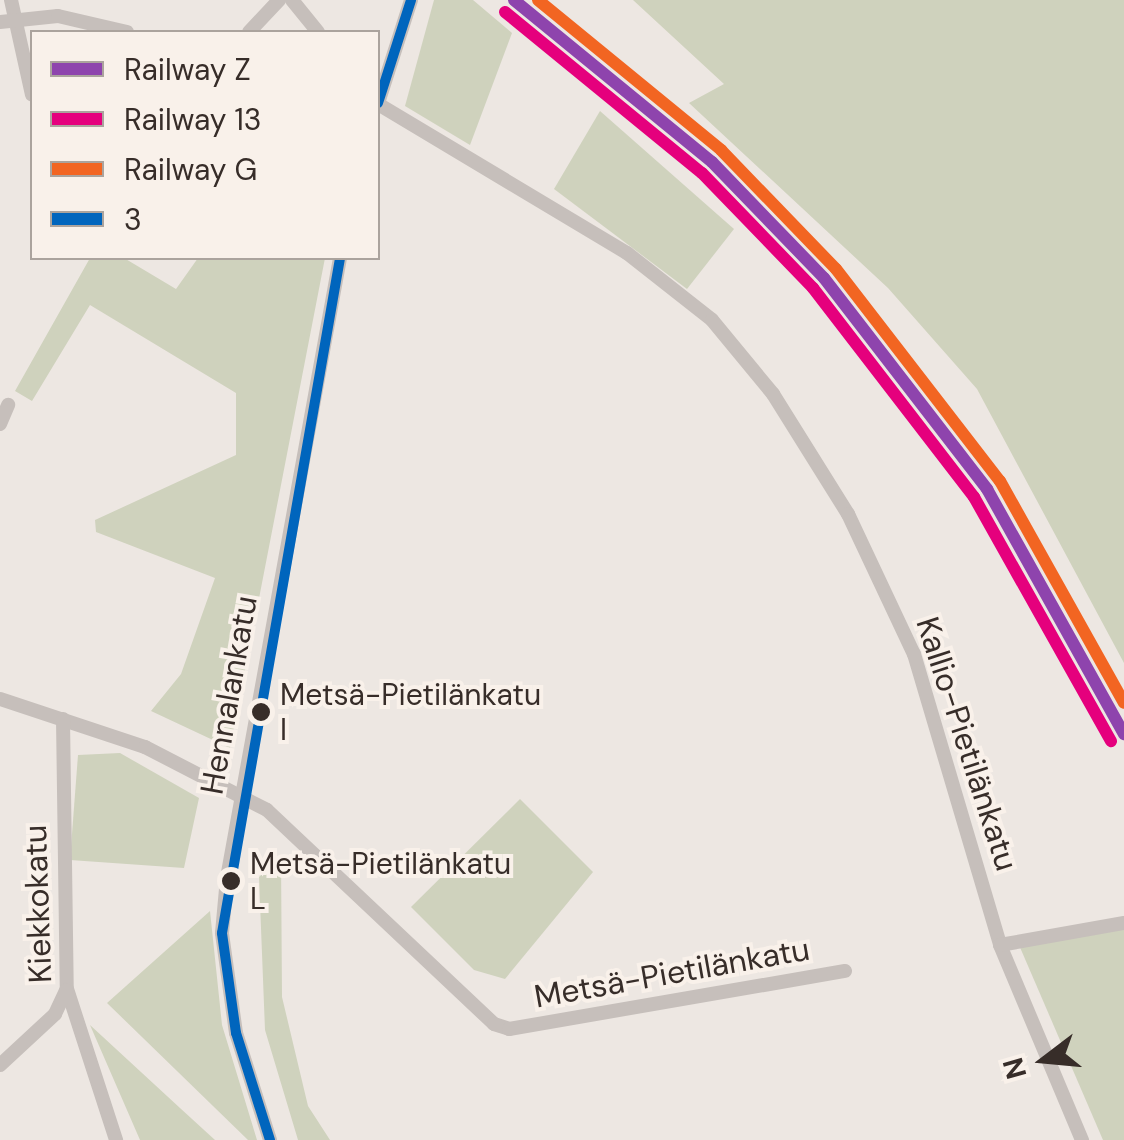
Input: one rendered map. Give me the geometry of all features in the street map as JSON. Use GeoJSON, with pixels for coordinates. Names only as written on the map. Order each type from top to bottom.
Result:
{"type":"FeatureCollection","features":[{"type":"Feature","properties":{"kind":"street"},"geometry":{"type":"LineString","coordinates":[[11,0],[8,21],[30,89]]}},
{"type":"Feature","properties":{"kind":"street"},"geometry":{"type":"LineString","coordinates":[[251,30],[279,0]]}},
{"type":"Feature","properties":{"kind":"street"},"geometry":{"type":"LineString","coordinates":[[292,0],[316,30]]}},
{"type":"Feature","properties":{"kind":"street"},"geometry":{"type":"LineString","coordinates":[[380,98],[410,0]]}},
{"type":"Feature","properties":{"kind":"street"},"geometry":{"type":"LineString","coordinates":[[8,21],[58,16],[119,30]]}},
{"type":"Feature","properties":{"kind":"street","name":"Kallio-Pietilänkatu"},"geometry":{"type":"LineString","coordinates":[[380,105],[628,253],[712,320],[773,394],[848,514],[914,654],[1000,945],[1082,1140]]}},
{"type":"Feature","properties":{"kind":"street","name":"Hennalankatu"},"geometry":{"type":"LineString","coordinates":[[270,1140],[236,1033],[222,934],[239,794],[340,260]]}},
{"type":"Feature","properties":{"kind":"street"},"geometry":{"type":"LineString","coordinates":[[0,424],[8,405]]}},
{"type":"Feature","properties":{"kind":"street"},"geometry":{"type":"LineString","coordinates":[[0,699],[144,747],[239,794]]}},
{"type":"Feature","properties":{"kind":"street","name":"Kiekkokatu"},"geometry":{"type":"LineString","coordinates":[[64,719],[67,990],[116,1140]]}},
{"type":"Feature","properties":{"kind":"street","name":"Metsä-Pietilänkatu"},"geometry":{"type":"LineString","coordinates":[[239,794],[267,810],[494,1024],[509,1030],[845,971]]}},
{"type":"Feature","properties":{"kind":"street"},"geometry":{"type":"LineString","coordinates":[[1000,945],[1124,923]]}},
{"type":"Feature","properties":{"kind":"street"},"geometry":{"type":"LineString","coordinates":[[0,1066],[55,1014],[67,990]]}},
{"type":"Feature","properties":{"kind":"green space"},"geometry":{"type":"Polygon","coordinates":[[[434,0],[473,0],[512,33],[470,145],[405,106],[434,0]]]}},
{"type":"Feature","properties":{"kind":"green space"},"geometry":{"type":"Polygon","coordinates":[[[633,0],[1124,0],[1124,663],[977,389],[888,288],[689,103],[724,84],[633,0]]]}},
{"type":"Feature","properties":{"kind":"green space"},"geometry":{"type":"Polygon","coordinates":[[[600,111],[734,229],[687,289],[554,189],[600,111]]]}},
{"type":"Feature","properties":{"kind":"green space"},"geometry":{"type":"Polygon","coordinates":[[[89,260],[127,260],[176,289],[197,260],[325,260],[230,748],[151,711],[181,674],[215,578],[96,532],[95,520],[236,455],[236,393],[90,305],[32,401],[15,391],[89,260]]]}},
{"type":"Feature","properties":{"kind":"green space"},"geometry":{"type":"Polygon","coordinates":[[[120,753],[199,798],[184,868],[70,860],[78,755],[120,753]]]}},
{"type":"Feature","properties":{"kind":"green space"},"geometry":{"type":"Polygon","coordinates":[[[520,799],[593,872],[505,979],[474,970],[411,907],[520,799]]]}},
{"type":"Feature","properties":{"kind":"green space"},"geometry":{"type":"Polygon","coordinates":[[[281,857],[282,997],[308,1106],[330,1140],[298,1140],[265,1030],[259,877],[281,857]]]}},
{"type":"Feature","properties":{"kind":"green space"},"geometry":{"type":"Polygon","coordinates":[[[210,911],[222,1025],[257,1140],[248,1140],[107,1003],[210,911]]]}},
{"type":"Feature","properties":{"kind":"green space"},"geometry":{"type":"Polygon","coordinates":[[[1124,929],[1124,1140],[1103,1140],[1019,945],[1124,929]]]}},
{"type":"Feature","properties":{"kind":"green space"},"geometry":{"type":"Polygon","coordinates":[[[90,1025],[180,1108],[215,1140],[140,1140],[90,1025]]]}},
{"type":"Feature","properties":{"kind":"rail line","name":"Z"},"geometry":{"type":"LineString","coordinates":[[514,0],[712,162],[824,278],[987,489],[1124,734]]}},
{"type":"Feature","properties":{"kind":"rail line","name":"G"},"geometry":{"type":"LineString","coordinates":[[538,0],[721,150],[836,269],[1000,481],[1124,703]]}},
{"type":"Feature","properties":{"kind":"rail line","name":"13"},"geometry":{"type":"LineString","coordinates":[[505,12],[702,173],[813,288],[974,497],[1111,741]]}},
{"type":"Feature","properties":{"kind":"transit line","name":"3"},"geometry":{"type":"LineString","coordinates":[[380,97],[411,0]]}},
{"type":"Feature","properties":{"kind":"transit line","name":"3"},"geometry":{"type":"LineString","coordinates":[[270,1140],[236,1033],[222,933],[340,260]]}},
{"type":"Feature","properties":{"kind":"place","name":"Metsä-Pietilänkatu I"},"geometry":{"type":"Point","coordinates":[261,712]}},
{"type":"Feature","properties":{"kind":"place","name":"Metsä-Pietilänkatu L"},"geometry":{"type":"Point","coordinates":[231,881]}}]}
